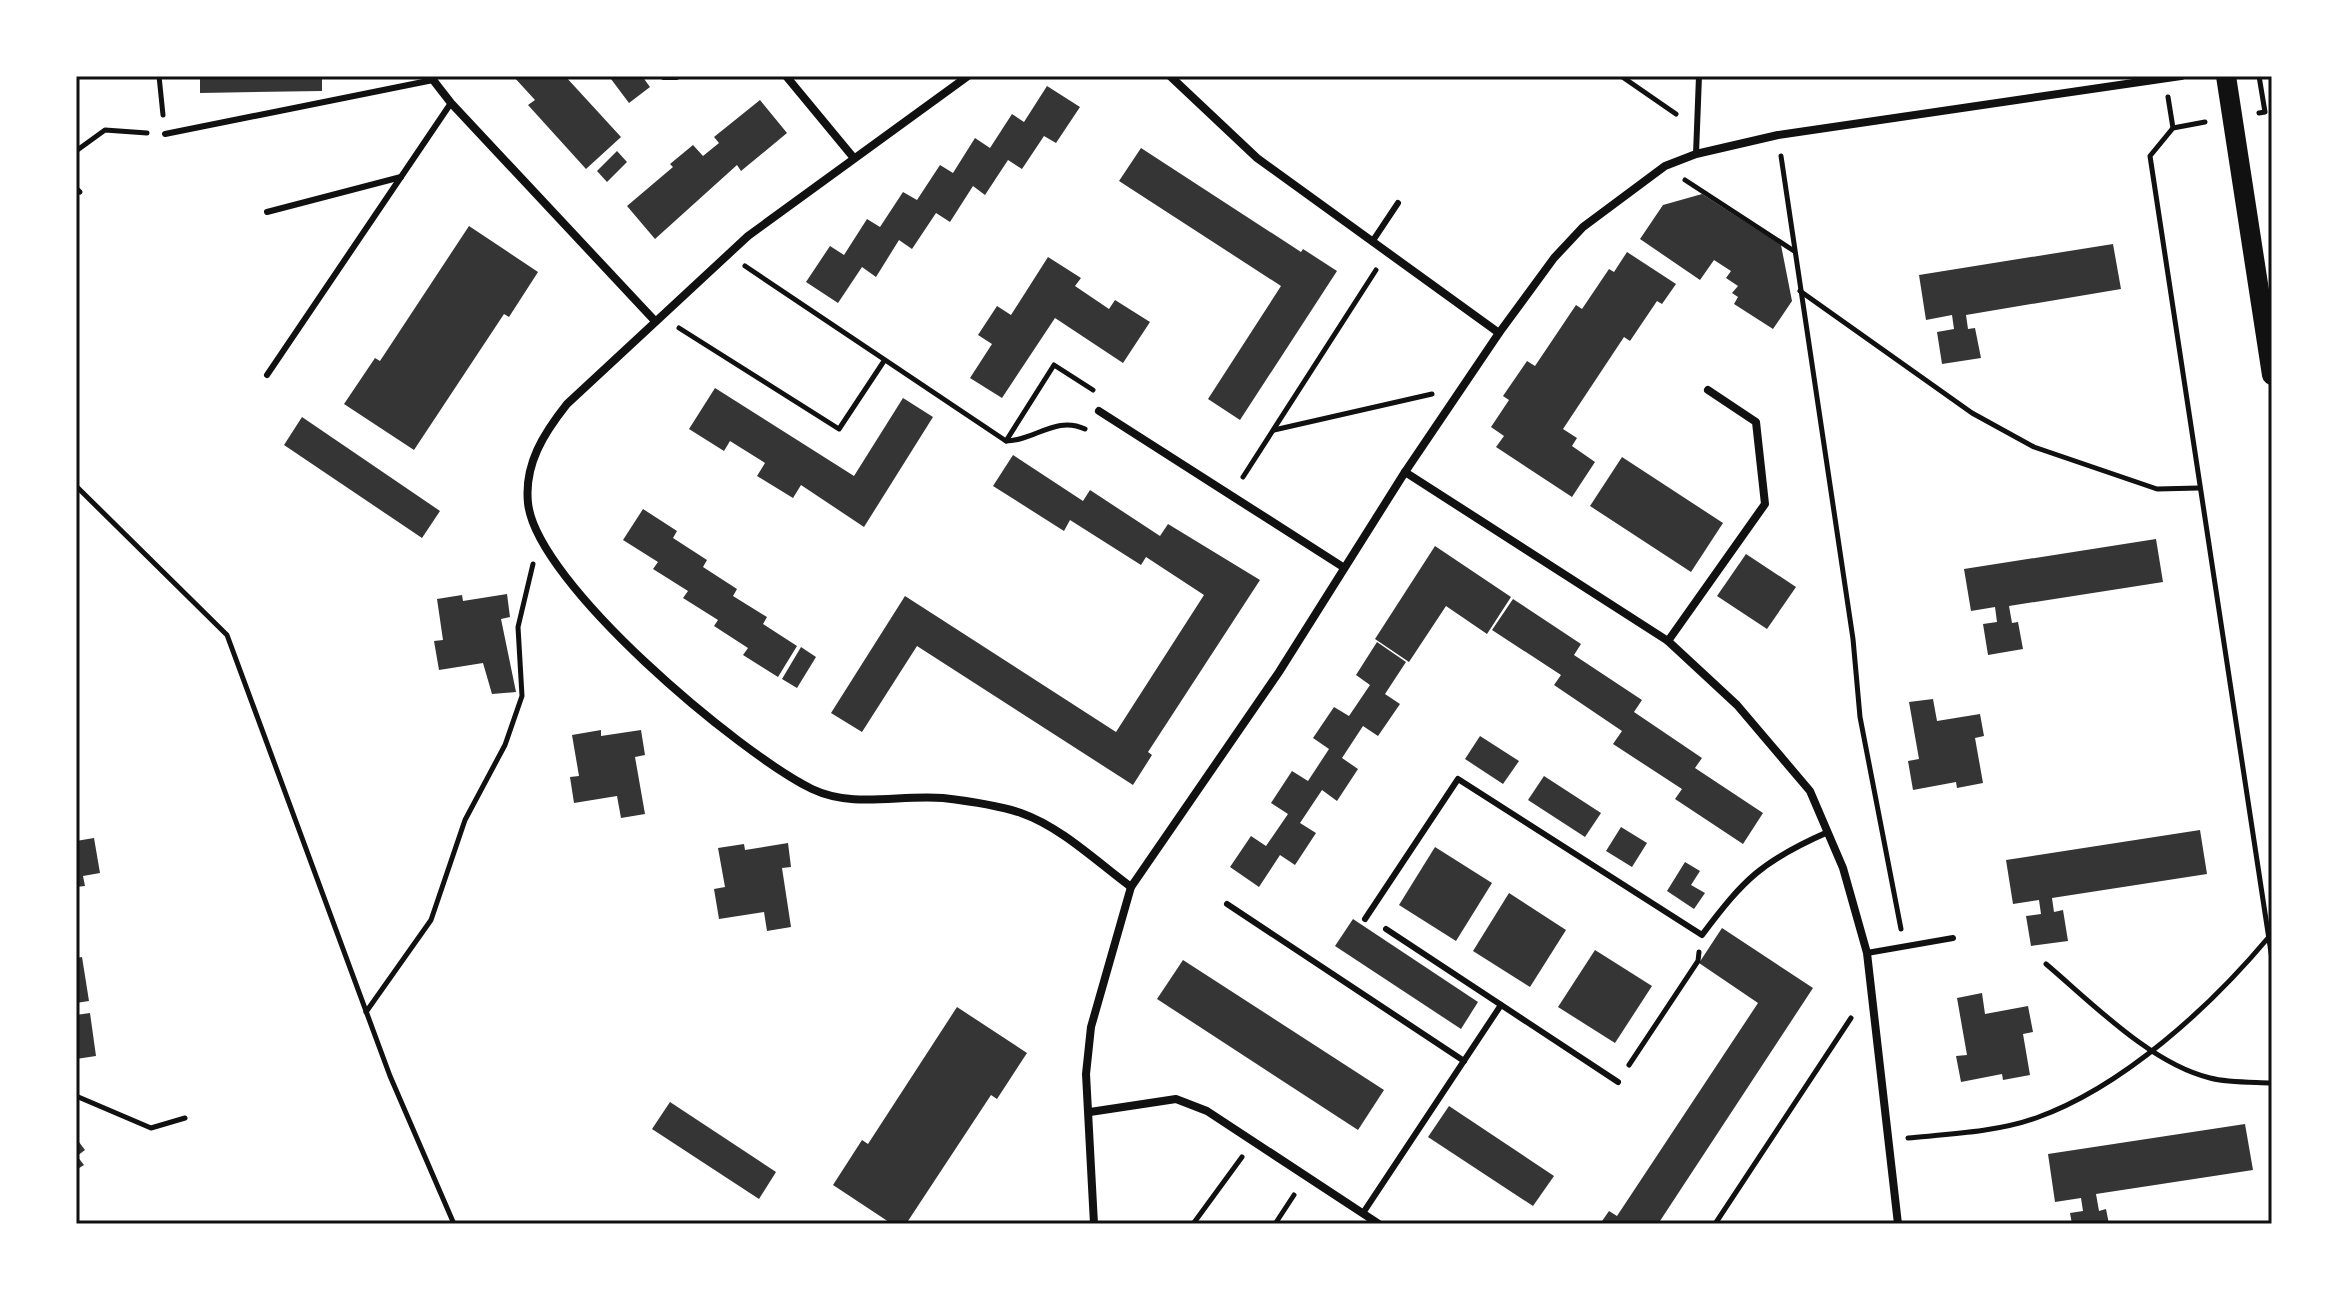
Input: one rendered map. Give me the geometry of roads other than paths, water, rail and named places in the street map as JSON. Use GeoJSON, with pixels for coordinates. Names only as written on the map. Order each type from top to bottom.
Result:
{"type":"FeatureCollection","features":[{"type":"Feature","properties":{"kind":"main road"},"geometry":{"type":"LineString","coordinates":[[2226,76],[2272,375]]}},
{"type":"Feature","properties":{"kind":"street"},"geometry":{"type":"LineString","coordinates":[[664,76],[676,76]]}},
{"type":"Feature","properties":{"kind":"street"},"geometry":{"type":"LineString","coordinates":[[786,76],[853,157]]}},
{"type":"Feature","properties":{"kind":"street"},"geometry":{"type":"LineString","coordinates":[[968,76],[853,157],[728,254],[567,404],[542,435],[531,467],[528,502],[538,540],[563,575],[687,703],[813,789],[850,800],[942,798],[1022,813],[1068,839],[1131,887]]}},
{"type":"Feature","properties":{"kind":"street"},"geometry":{"type":"LineString","coordinates":[[1170,76],[1257,158],[1499,333]]}},
{"type":"Feature","properties":{"kind":"street"},"geometry":{"type":"LineString","coordinates":[[1094,1224],[1086,1074],[1091,1027],[1131,887],[1279,672],[1343,567],[1499,333],[1554,258],[1583,227],[1665,166],[1696,154],[1778,135],[2181,76]]}},
{"type":"Feature","properties":{"kind":"street"},"geometry":{"type":"LineString","coordinates":[[431,78],[451,103],[658,318]]}},
{"type":"Feature","properties":{"kind":"street"},"geometry":{"type":"LineString","coordinates":[[1668,641],[1765,504],[1756,422],[1708,390]]}},
{"type":"Feature","properties":{"kind":"street"},"geometry":{"type":"LineString","coordinates":[[1099,411],[1343,567]]}},
{"type":"Feature","properties":{"kind":"street"},"geometry":{"type":"LineString","coordinates":[[1405,472],[1668,641],[1737,705],[1810,791],[1843,868],[1867,953],[1898,1224]]}},
{"type":"Feature","properties":{"kind":"street"},"geometry":{"type":"LineString","coordinates":[[1090,1112],[1176,1099],[1207,1111],[1379,1224]]}},
{"type":"Feature","properties":{"kind":"lane"},"geometry":{"type":"LineString","coordinates":[[1696,154],[1699,76]]}},
{"type":"Feature","properties":{"kind":"lane"},"geometry":{"type":"LineString","coordinates":[[165,134],[431,78]]}},
{"type":"Feature","properties":{"kind":"lane"},"geometry":{"type":"LineString","coordinates":[[267,375],[451,103]]}},
{"type":"Feature","properties":{"kind":"lane"},"geometry":{"type":"LineString","coordinates":[[267,212],[401,177]]}},
{"type":"Feature","properties":{"kind":"lane"},"geometry":{"type":"LineString","coordinates":[[1372,242],[1398,203]]}},
{"type":"Feature","properties":{"kind":"lane"},"geometry":{"type":"LineString","coordinates":[[1365,919],[1458,779],[1702,935],[1743,881],[1788,849],[1828,832]]}},
{"type":"Feature","properties":{"kind":"lane"},"geometry":{"type":"LineString","coordinates":[[1227,904],[1464,1061]]}},
{"type":"Feature","properties":{"kind":"lane"},"geometry":{"type":"LineString","coordinates":[[1386,929],[1618,1082]]}},
{"type":"Feature","properties":{"kind":"lane"},"geometry":{"type":"LineString","coordinates":[[1867,953],[1953,938]]}},
{"type":"Feature","properties":{"kind":"lane"},"geometry":{"type":"LineString","coordinates":[[1363,1213],[1501,1005]]}}]}
